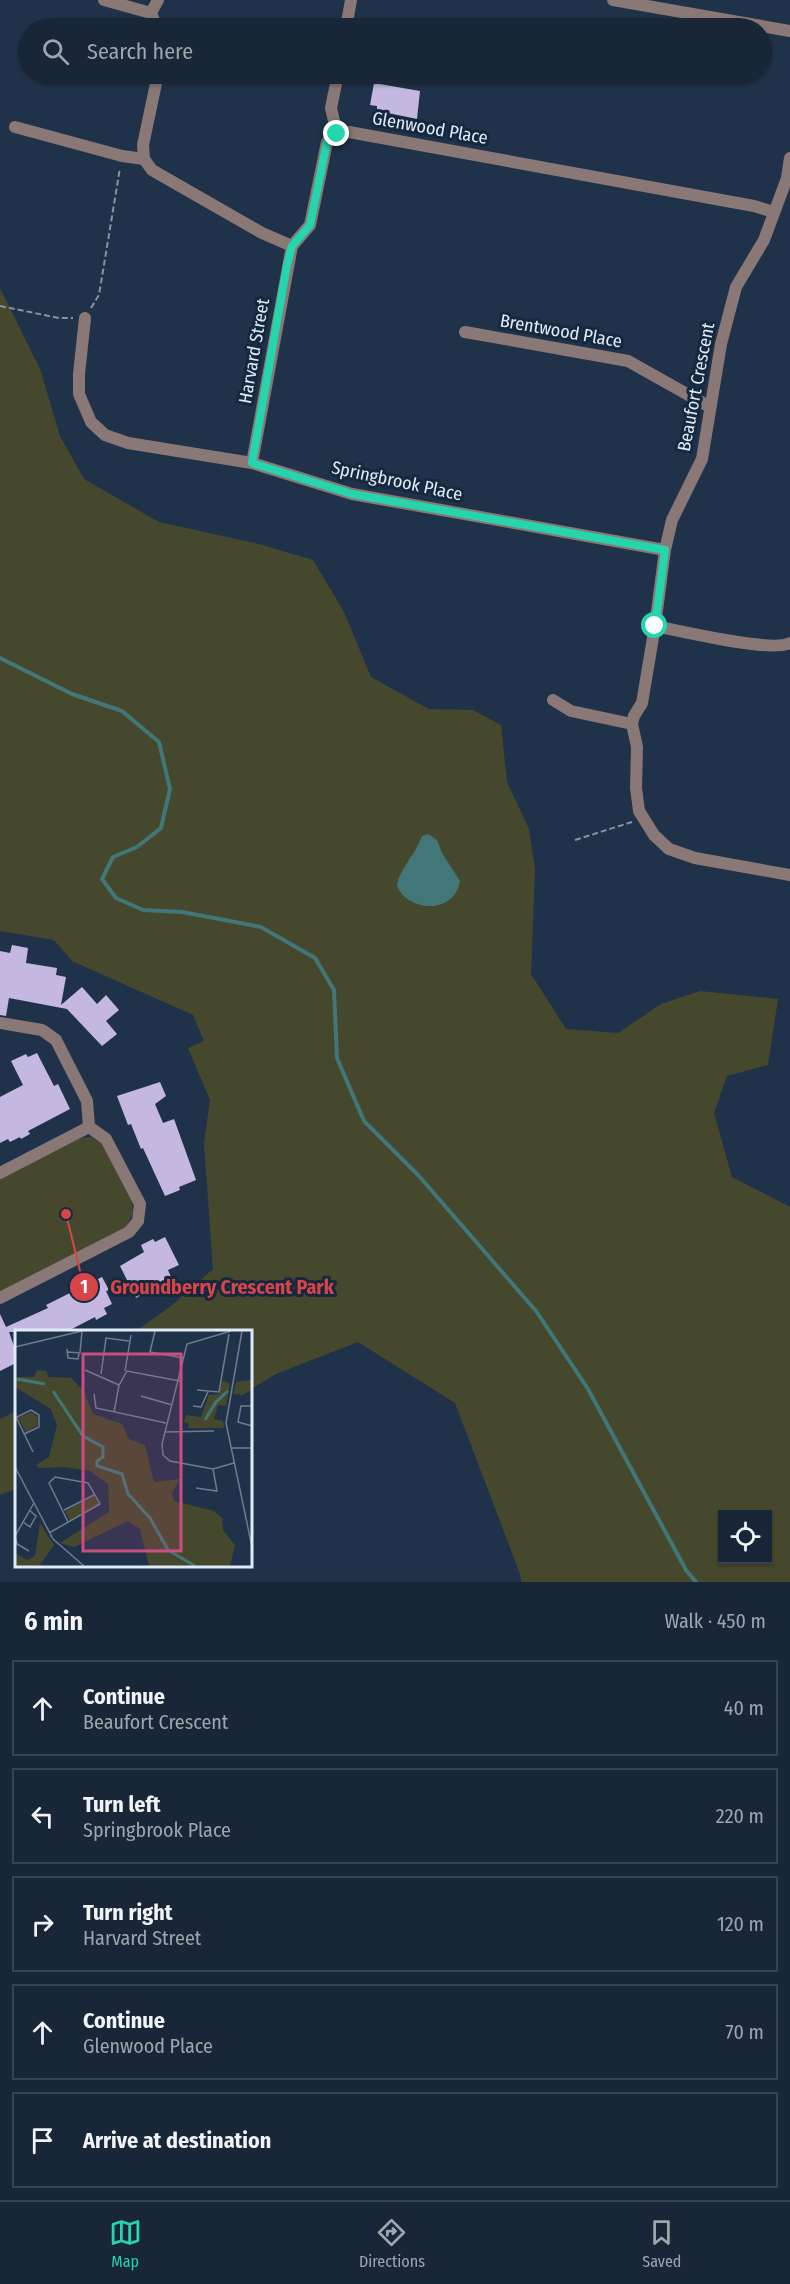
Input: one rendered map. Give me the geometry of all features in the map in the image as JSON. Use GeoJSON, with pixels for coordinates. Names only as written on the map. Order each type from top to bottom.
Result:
{"type":"FeatureCollection","features":[{"type":"Feature","properties":{"kind":"street"},"geometry":{"type":"LineString","coordinates":[[104,0],[151,13]]}},
{"type":"Feature","properties":{"kind":"street"},"geometry":{"type":"LineString","coordinates":[[151,13],[158,0]]}},
{"type":"Feature","properties":{"kind":"street"},"geometry":{"type":"LineString","coordinates":[[348,18],[351,0]]}},
{"type":"Feature","properties":{"kind":"street"},"geometry":{"type":"LineString","coordinates":[[613,0],[716,18]]}},
{"type":"Feature","properties":{"kind":"street"},"geometry":{"type":"LineString","coordinates":[[151,13],[153,18]]}},
{"type":"Feature","properties":{"kind":"street"},"geometry":{"type":"LineString","coordinates":[[772,28],[790,31]]}},
{"type":"Feature","properties":{"kind":"street"},"geometry":{"type":"LineString","coordinates":[[156,84],[143,145],[144,159],[152,170],[262,233],[292,246],[310,225],[327,142],[337,134],[331,108],[336,84]]}},
{"type":"Feature","properties":{"kind":"street"},"geometry":{"type":"LineString","coordinates":[[15,127],[122,156],[144,159]]}},
{"type":"Feature","properties":{"kind":"street","name":"Glenwood Place"},"geometry":{"type":"LineString","coordinates":[[337,134],[350,132],[743,204],[774,212]]}},
{"type":"Feature","properties":{"kind":"street","name":"Beaufort Crescent"},"geometry":{"type":"LineString","coordinates":[[790,158],[787,177],[764,240],[736,287],[721,344],[702,459],[672,520],[665,550],[642,703],[632,724],[636,747],[636,788],[639,811],[654,835],[669,849],[695,858],[790,875]]}},
{"type":"Feature","properties":{"kind":"street","name":"Harvard Street"},"geometry":{"type":"LineString","coordinates":[[252,463],[292,246]]}},
{"type":"Feature","properties":{"kind":"street","name":"Springbrook Place"},"geometry":{"type":"LineString","coordinates":[[85,318],[79,394],[91,422],[105,435],[128,443],[252,463],[352,494],[665,550]]}},
{"type":"Feature","properties":{"kind":"street","name":"Brentwood Place"},"geometry":{"type":"LineString","coordinates":[[465,332],[628,361],[710,407]]}},
{"type":"Feature","properties":{"kind":"street"},"geometry":{"type":"LineString","coordinates":[[655,626],[762,645],[790,643]]}},
{"type":"Feature","properties":{"kind":"street"},"geometry":{"type":"LineString","coordinates":[[553,700],[571,711],[632,724]]}},
{"type":"Feature","properties":{"kind":"street"},"geometry":{"type":"LineString","coordinates":[[0,1023],[42,1030],[56,1040],[87,1101],[90,1127],[106,1139],[140,1204],[138,1221],[129,1232],[0,1298]]}},
{"type":"Feature","properties":{"kind":"street"},"geometry":{"type":"LineString","coordinates":[[0,1173],[90,1127]]}},
{"type":"Feature","properties":{"kind":"path"},"geometry":{"type":"LineString","coordinates":[[0,306],[59,318],[85,318],[99,295],[122,156]]}},
{"type":"Feature","properties":{"kind":"path"},"geometry":{"type":"LineString","coordinates":[[575,840],[632,822]]}},
{"type":"Feature","properties":{"kind":"shaded area"},"geometry":{"type":"Polygon","coordinates":[[[0,288],[40,369],[60,436],[84,479],[159,522],[259,544],[313,560],[344,612],[371,677],[429,709],[473,710],[501,725],[507,782],[529,829],[535,869],[531,974],[566,1029],[618,1033],[661,1004],[700,991],[778,999],[768,1065],[727,1076],[714,1113],[732,1177],[790,1207],[790,1582],[521,1582],[520,1574],[455,1403],[358,1342],[276,1374],[252,1388],[252,1330],[137,1330],[171,1306],[213,1269],[204,1143],[210,1100],[188,1048],[204,1041],[193,1015],[72,961],[54,940],[0,931],[0,288]]]}},
{"type":"Feature","properties":{"kind":"shaded area"},"geometry":{"type":"Polygon","coordinates":[[[428,834],[437,840],[442,853],[460,881],[453,897],[439,905],[431,906],[414,903],[402,894],[397,886],[422,836],[428,834]]]}},
{"type":"Feature","properties":{"kind":"shaded area"},"geometry":{"type":"Polygon","coordinates":[[[91,1137],[102,1143],[132,1201],[133,1213],[126,1227],[0,1292],[0,1179],[81,1138],[91,1137]]]}},
{"type":"Feature","properties":{"kind":"shaded area"},"geometry":{"type":"Polygon","coordinates":[[[15,1412],[15,1489],[0,1495],[0,1419],[15,1412]]]}},
{"type":"Feature","properties":{"kind":"building"},"geometry":{"type":"Polygon","coordinates":[[[374,84],[420,91],[417,119],[383,112],[384,110],[377,109],[377,106],[370,105],[374,84]]]}},
{"type":"Feature","properties":{"kind":"building"},"geometry":{"type":"Polygon","coordinates":[[[12,945],[28,948],[26,963],[57,968],[56,975],[66,977],[61,1005],[82,987],[97,1004],[106,995],[119,1010],[106,1021],[117,1034],[102,1046],[67,1009],[9,998],[6,1016],[0,1015],[0,951],[10,953],[12,945]]]}},
{"type":"Feature","properties":{"kind":"building"},"geometry":{"type":"Polygon","coordinates":[[[37,1053],[54,1086],[58,1084],[70,1109],[28,1131],[30,1134],[21,1139],[20,1137],[10,1142],[8,1139],[0,1143],[0,1097],[23,1085],[11,1061],[26,1054],[28,1057],[37,1053]]]}},
{"type":"Feature","properties":{"kind":"building"},"geometry":{"type":"Polygon","coordinates":[[[160,1082],[166,1096],[155,1104],[163,1123],[174,1119],[196,1180],[165,1196],[131,1124],[128,1125],[117,1096],[160,1082]]]}},
{"type":"Feature","properties":{"kind":"building"},"geometry":{"type":"Polygon","coordinates":[[[165,1237],[179,1265],[168,1270],[171,1277],[136,1298],[120,1266],[144,1252],[141,1245],[153,1239],[155,1242],[165,1237]]]}},
{"type":"Feature","properties":{"kind":"building"},"geometry":{"type":"Polygon","coordinates":[[[102,1277],[109,1290],[106,1291],[112,1304],[104,1308],[107,1314],[96,1320],[95,1317],[70,1330],[15,1330],[15,1332],[9,1332],[15,1349],[15,1364],[0,1371],[0,1314],[6,1327],[48,1308],[46,1305],[102,1277]]]}},
{"type":"Feature","properties":{"kind":"waterway"},"geometry":{"type":"LineString","coordinates":[[0,658],[72,694],[122,711],[159,742],[170,789],[161,828],[137,847],[113,857],[102,879],[116,898],[143,910],[182,912],[261,927],[315,958],[334,990],[337,1058],[364,1121],[419,1176],[536,1311],[588,1389],[686,1570],[696,1582]]}},
{"type":"Feature","properties":{"kind":"place","name":"Groundberry Crescent Park"},"geometry":{"type":"Point","coordinates":[66,1214]}},
{"type":"Feature","properties":{"kind":"route"},"geometry":{"type":"LineString","coordinates":[[337,134],[327,142],[310,225],[304,235],[292,246],[287,265],[252,463],[352,494],[665,550],[655,626]]}}]}
